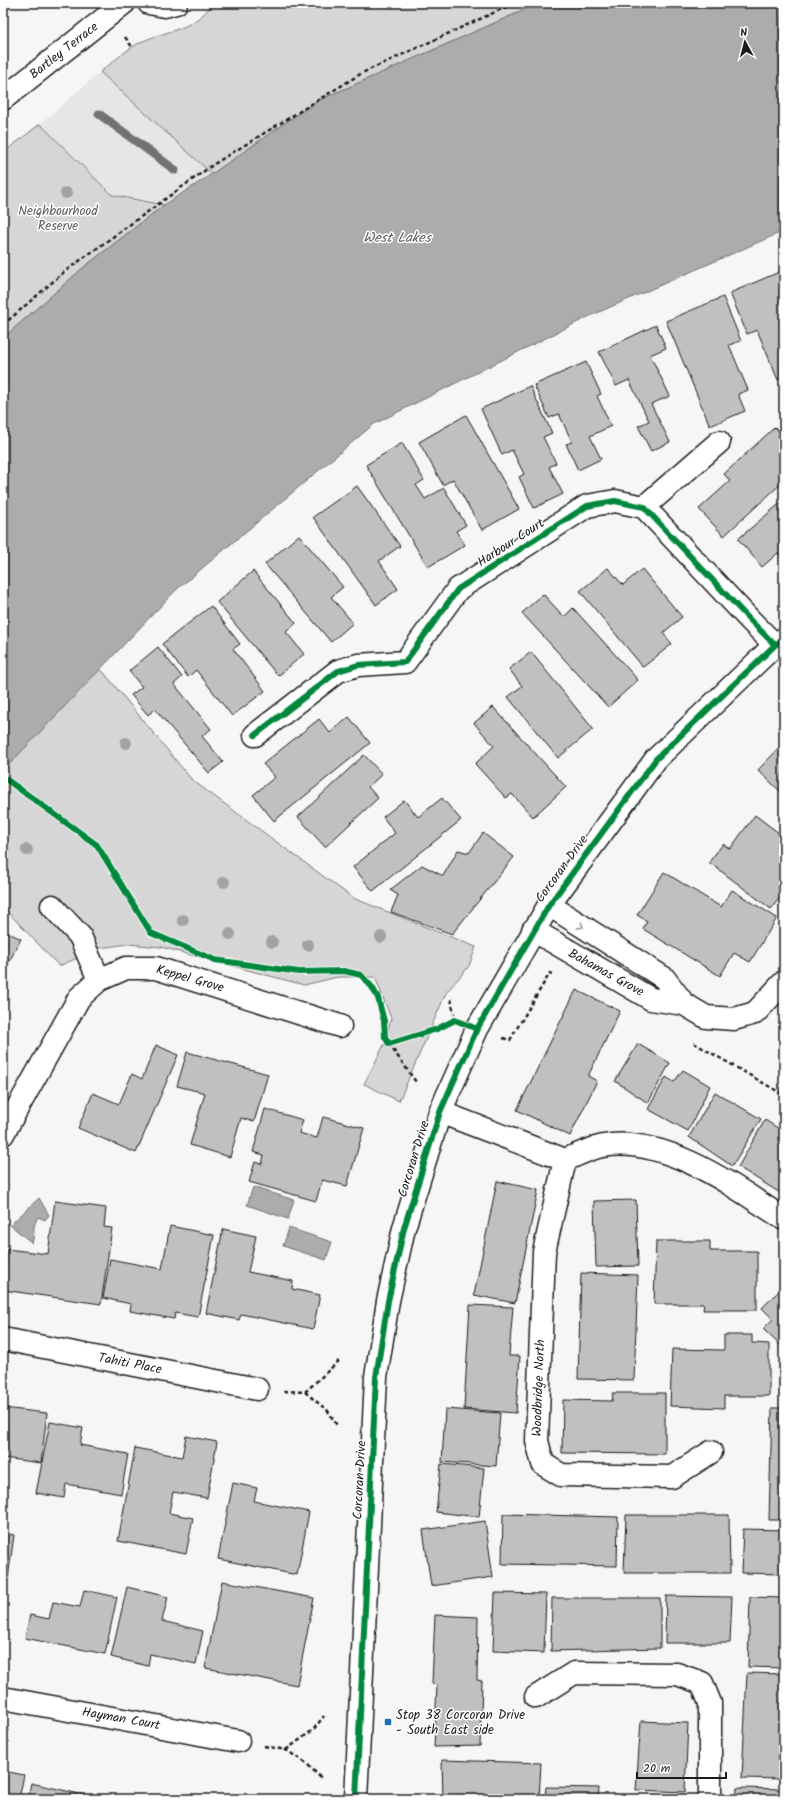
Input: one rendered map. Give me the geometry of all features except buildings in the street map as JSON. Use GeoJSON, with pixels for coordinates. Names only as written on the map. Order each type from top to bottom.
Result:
{"type":"FeatureCollection","features":[{"type":"Feature","properties":{"kind":"street","name":"Bartley Terrace"},"geometry":{"type":"LineString","coordinates":[[7,88],[124,3]]}},
{"type":"Feature","properties":{"kind":"street"},"geometry":{"type":"LineString","coordinates":[[149,3],[165,6],[176,3]]}},
{"type":"Feature","properties":{"kind":"street"},"geometry":{"type":"LineString","coordinates":[[719,442],[644,507],[750,620],[780,642]]}},
{"type":"Feature","properties":{"kind":"street","name":"Harbour Court"},"geometry":{"type":"LineString","coordinates":[[255,735],[338,672],[358,665],[405,662],[458,589],[588,506],[615,501],[644,507]]}},
{"type":"Feature","properties":{"kind":"street","name":"Corcoran Drive"},"geometry":{"type":"LineString","coordinates":[[356,1799],[376,1377],[388,1301],[404,1228],[440,1112],[477,1029],[533,930],[549,905],[656,759],[780,642]]}},
{"type":"Feature","properties":{"kind":"street","name":"Bahamas Grove"},"geometry":{"type":"LineString","coordinates":[[549,905],[664,978],[684,1004],[706,1017],[734,1019],[755,1013],[784,982]]}},
{"type":"Feature","properties":{"kind":"street"},"geometry":{"type":"LineString","coordinates":[[52,906],[80,936],[99,980]]}},
{"type":"Feature","properties":{"kind":"street","name":"Bahamas Grove"},"geometry":{"type":"LineString","coordinates":[[533,930],[651,999],[684,1004]]}},
{"type":"Feature","properties":{"kind":"street","name":"Keppel Grove"},"geometry":{"type":"LineString","coordinates":[[3,1134],[79,998],[99,980],[126,968],[156,968],[340,1026]]}},
{"type":"Feature","properties":{"kind":"street"},"geometry":{"type":"LineString","coordinates":[[440,1112],[566,1160],[603,1146],[636,1145],[670,1153],[730,1183],[784,1219]]}},
{"type":"Feature","properties":{"kind":"street","name":"Woodbridge North"},"geometry":{"type":"LineString","coordinates":[[566,1160],[544,1252],[537,1441],[543,1464],[561,1475],[672,1477],[710,1452]]}},
{"type":"Feature","properties":{"kind":"street","name":"Tahiti Place"},"geometry":{"type":"LineString","coordinates":[[3,1338],[257,1389]]}},
{"type":"Feature","properties":{"kind":"street"},"geometry":{"type":"LineString","coordinates":[[536,1697],[574,1673],[677,1674],[702,1683],[710,1703],[710,1799]]}},
{"type":"Feature","properties":{"kind":"street","name":"Hayman Court"},"geometry":{"type":"LineString","coordinates":[[3,1698],[238,1741]]}},
{"type":"Feature","properties":{"kind":"path"},"geometry":{"type":"LineString","coordinates":[[3,326],[64,272],[214,164],[362,73],[515,3]]}},
{"type":"Feature","properties":{"kind":"path"},"geometry":{"type":"LineString","coordinates":[[120,32],[133,48]]}},
{"type":"Feature","properties":{"kind":"path"},"geometry":{"type":"LineString","coordinates":[[450,999],[455,1020],[510,1040],[550,973],[557,974]]}},
{"type":"Feature","properties":{"kind":"path"},"geometry":{"type":"LineString","coordinates":[[385,1037],[416,1082]]}},
{"type":"Feature","properties":{"kind":"path"},"geometry":{"type":"LineString","coordinates":[[389,1044],[396,1042]]}},
{"type":"Feature","properties":{"kind":"path"},"geometry":{"type":"LineString","coordinates":[[692,1042],[784,1095]]}},
{"type":"Feature","properties":{"kind":"path"},"geometry":{"type":"LineString","coordinates":[[304,1392],[341,1359]]}},
{"type":"Feature","properties":{"kind":"path"},"geometry":{"type":"LineString","coordinates":[[257,1389],[304,1392],[328,1411],[338,1426]]}},
{"type":"Feature","properties":{"kind":"path"},"geometry":{"type":"LineString","coordinates":[[286,1750],[313,1730],[324,1716]]}},
{"type":"Feature","properties":{"kind":"path"},"geometry":{"type":"LineString","coordinates":[[238,1741],[286,1750],[306,1763],[321,1778]]}},
{"type":"Feature","properties":{"kind":"shaded area"},"geometry":{"type":"Polygon","coordinates":[[[100,72],[212,174],[164,205],[112,195],[40,124],[100,72]]]}},
{"type":"Feature","properties":{"kind":"green space"},"geometry":{"type":"Polygon","coordinates":[[[213,3],[540,3],[315,102],[212,174],[100,72],[137,44],[190,24],[206,12],[213,3]]]}},
{"type":"Feature","properties":{"kind":"green space","name":"Neighbourhood Reserve"},"geometry":{"type":"Polygon","coordinates":[[[40,124],[112,195],[164,205],[84,267],[3,338],[3,153],[40,124]]]}},
{"type":"Feature","properties":{"kind":"green space"},"geometry":{"type":"Polygon","coordinates":[[[100,668],[192,780],[353,898],[476,947],[469,966],[446,993],[399,1101],[364,1084],[385,1043],[391,1018],[375,977],[338,977],[304,985],[161,947],[128,944],[100,948],[59,966],[3,907],[3,771],[100,668]]]}},
{"type":"Feature","properties":{"kind":"water","name":"West Lakes"},"geometry":{"type":"Polygon","coordinates":[[[540,3],[784,3],[784,231],[590,316],[374,424],[175,591],[3,771],[3,338],[84,267],[164,205],[212,174],[315,102],[540,3]]]}},
{"type":"Feature","properties":{"kind":"water"},"geometry":{"type":"Polygon","coordinates":[[[253,1187],[294,1200],[288,1219],[247,1205],[253,1187]]]}},
{"type":"Feature","properties":{"kind":"water"},"geometry":{"type":"Polygon","coordinates":[[[39,1198],[49,1215],[45,1220],[38,1217],[34,1227],[32,1243],[10,1225],[39,1198]]]}},
{"type":"Feature","properties":{"kind":"water"},"geometry":{"type":"Polygon","coordinates":[[[289,1228],[332,1242],[326,1260],[283,1246],[289,1228]]]}},
{"type":"Feature","properties":{"kind":"waterway"},"geometry":{"type":"LineString","coordinates":[[99,114],[175,170]]}},
{"type":"Feature","properties":{"kind":"cycle path"},"geometry":{"type":"LineString","coordinates":[[255,735],[338,671],[358,665],[405,662],[458,589],[587,506],[615,501],[644,507],[775,645]]}},
{"type":"Feature","properties":{"kind":"cycle path"},"geometry":{"type":"LineString","coordinates":[[356,1799],[376,1377],[388,1301],[404,1228],[440,1112],[477,1029],[549,905],[656,759],[775,645],[784,639]]}},
{"type":"Feature","properties":{"kind":"cycle path"},"geometry":{"type":"LineString","coordinates":[[3,777],[97,845],[151,933],[215,960],[299,972],[344,971],[361,975],[372,987],[378,998],[384,1021],[385,1037],[389,1044],[437,1029],[455,1020],[477,1029]]}},
{"type":"Feature","properties":{"kind":"place","name":"Stop 38 Corcoran Drive - South East side"},"geometry":{"type":"Point","coordinates":[388,1722]}}]}
